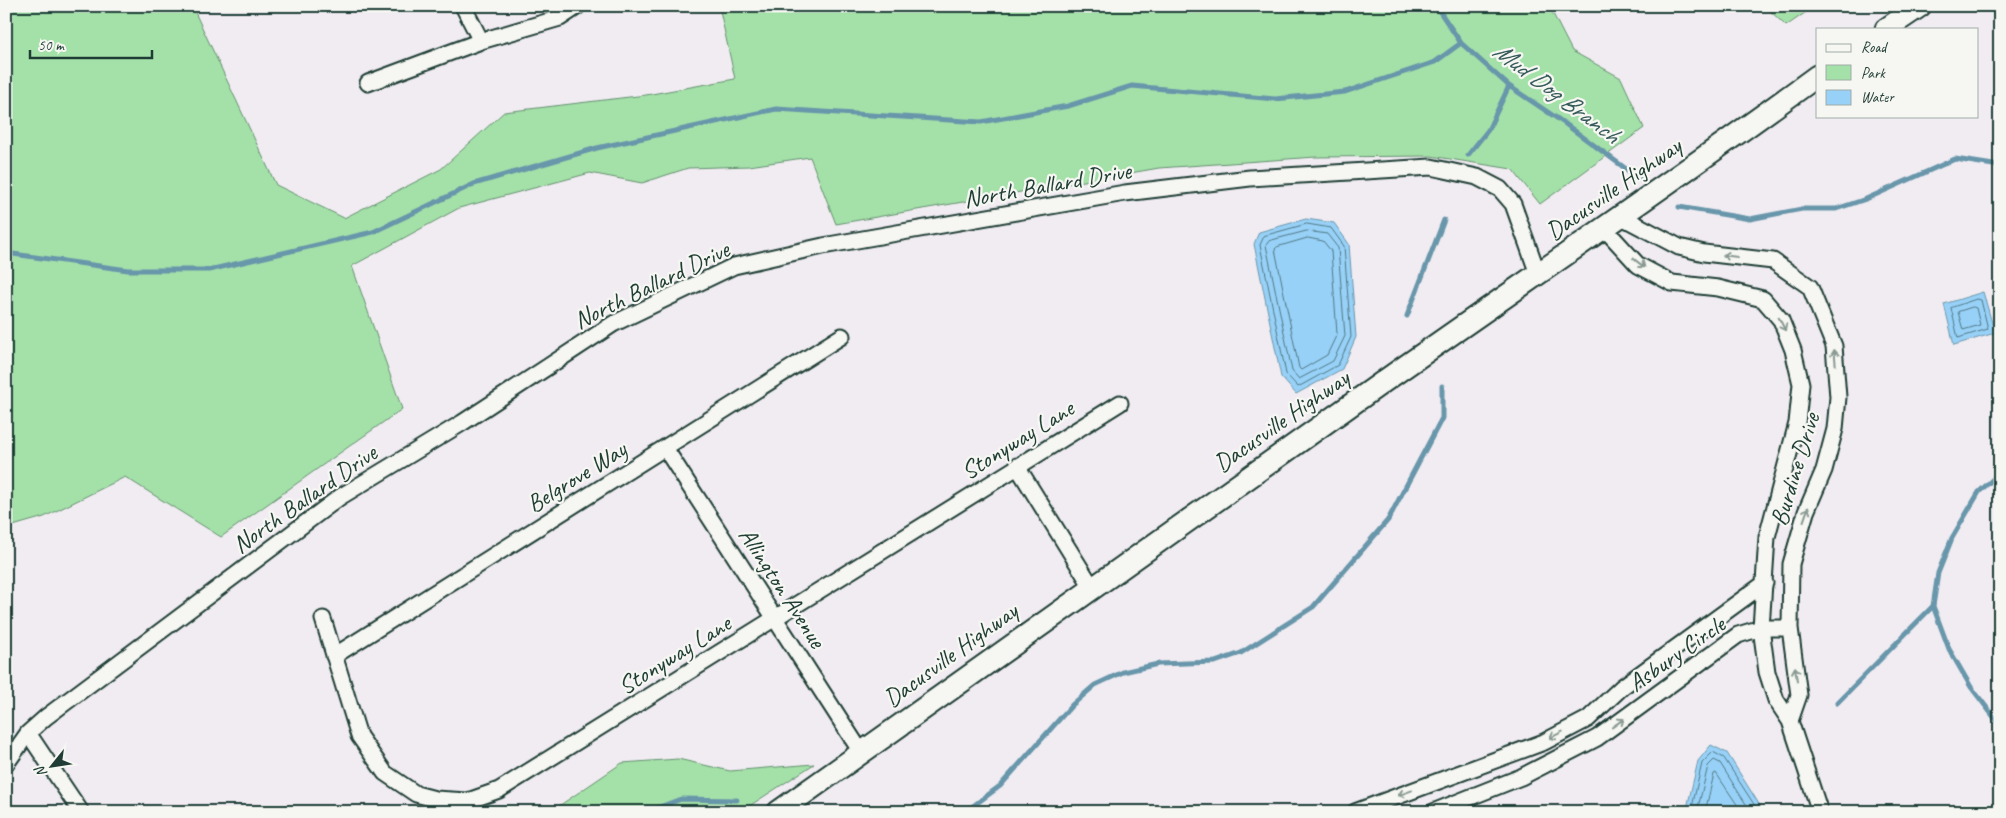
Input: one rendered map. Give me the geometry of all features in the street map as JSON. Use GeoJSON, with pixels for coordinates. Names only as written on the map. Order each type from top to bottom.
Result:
{"type":"FeatureCollection","features":[{"type":"Feature","properties":{"kind":"main road"},"geometry":{"type":"LineString","coordinates":[[1887,28],[1920,6]]}},
{"type":"Feature","properties":{"kind":"main road","name":"Dacusville Highway"},"geometry":{"type":"LineString","coordinates":[[778,812],[1092,587],[1538,274],[1614,223],[1816,77]]}},
{"type":"Feature","properties":{"kind":"street"},"geometry":{"type":"LineString","coordinates":[[463,6],[481,41]]}},
{"type":"Feature","properties":{"kind":"street"},"geometry":{"type":"LineString","coordinates":[[368,83],[481,41],[560,18],[578,6]]}},
{"type":"Feature","properties":{"kind":"street","name":"North Ballard Drive"},"geometry":{"type":"LineString","coordinates":[[6,764],[28,733],[102,674],[340,497],[462,423],[613,324],[734,266],[823,246],[1125,193],[1250,178],[1431,167],[1477,177],[1500,189],[1512,204],[1538,274]]}},
{"type":"Feature","properties":{"kind":"street","name":"Burdine Drive"},"geometry":{"type":"LineString","coordinates":[[1614,223],[1638,265],[1672,283],[1718,288],[1763,300],[1780,320],[1793,350],[1802,384],[1797,422],[1767,537],[1761,628],[1767,672],[1776,700],[1790,721],[1820,812]]}},
{"type":"Feature","properties":{"kind":"street","name":"Burdine Drive"},"geometry":{"type":"LineString","coordinates":[[1614,223],[1679,247],[1704,253],[1773,261],[1810,287],[1834,346],[1838,397],[1836,429],[1824,470],[1806,512],[1791,564],[1790,628],[1799,695],[1790,721]]}},
{"type":"Feature","properties":{"kind":"street","name":"Belgrove Way"},"geometry":{"type":"LineString","coordinates":[[334,656],[842,336]]}},
{"type":"Feature","properties":{"kind":"street","name":"Stonyway Lane"},"geometry":{"type":"LineString","coordinates":[[323,619],[359,736],[385,773],[416,794],[443,800],[468,801],[499,790],[1120,403]]}},
{"type":"Feature","properties":{"kind":"street","name":"Allington Avenue"},"geometry":{"type":"LineString","coordinates":[[665,448],[861,752]]}},
{"type":"Feature","properties":{"kind":"street"},"geometry":{"type":"LineString","coordinates":[[1017,466],[1092,587]]}},
{"type":"Feature","properties":{"kind":"street","name":"Asbury Circle"},"geometry":{"type":"LineString","coordinates":[[1355,812],[1544,742],[1588,719],[1622,687],[1765,583]]}},
{"type":"Feature","properties":{"kind":"street","name":"Asbury Circle"},"geometry":{"type":"LineString","coordinates":[[1433,812],[1512,780],[1597,738],[1738,636],[1761,628],[1790,628]]}},
{"type":"Feature","properties":{"kind":"street"},"geometry":{"type":"LineString","coordinates":[[1588,719],[1597,738]]}},
{"type":"Feature","properties":{"kind":"street"},"geometry":{"type":"LineString","coordinates":[[28,733],[81,812]]}},
{"type":"Feature","properties":{"kind":"street"},"geometry":{"type":"LineString","coordinates":[[1505,756],[1512,780]]}},
{"type":"Feature","properties":{"kind":"green space"},"geometry":{"type":"Polygon","coordinates":[[[6,6],[192,6],[276,185],[344,218],[441,169],[504,112],[646,95],[735,79],[719,6],[1549,6],[1572,51],[1621,78],[1644,128],[1540,204],[1512,169],[1431,156],[1316,157],[1159,168],[836,224],[810,157],[749,166],[688,168],[642,183],[590,173],[459,208],[352,266],[402,409],[221,537],[125,477],[44,517],[6,528],[6,6]]]}},
{"type":"Feature","properties":{"kind":"green space"},"geometry":{"type":"Polygon","coordinates":[[[1765,6],[1815,6],[1786,26],[1765,6]]]}},
{"type":"Feature","properties":{"kind":"green space"},"geometry":{"type":"Polygon","coordinates":[[[678,759],[730,771],[814,764],[740,812],[550,812],[622,763],[678,759]]]}},
{"type":"Feature","properties":{"kind":"water"},"geometry":{"type":"Polygon","coordinates":[[[1306,219],[1334,223],[1349,244],[1356,337],[1342,369],[1296,394],[1281,377],[1254,244],[1259,232],[1306,219]]]}},
{"type":"Feature","properties":{"kind":"water"},"geometry":{"type":"Polygon","coordinates":[[[1983,292],[1995,333],[1954,345],[1944,304],[1983,292]]]}},
{"type":"Feature","properties":{"kind":"water"},"geometry":{"type":"Polygon","coordinates":[[[1711,745],[1727,753],[1764,812],[1686,812],[1698,761],[1711,745]]]}},
{"type":"Feature","properties":{"kind":"waterway","name":"Mud Dog Branch"},"geometry":{"type":"LineString","coordinates":[[1436,6],[1461,43],[1509,86],[1564,123],[1641,180]]}},
{"type":"Feature","properties":{"kind":"waterway"},"geometry":{"type":"LineString","coordinates":[[6,253],[128,270],[209,270],[373,232],[474,184],[597,148],[776,109],[981,122],[1068,106],[1132,86],[1275,99],[1345,92],[1435,62],[1461,43]]}},
{"type":"Feature","properties":{"kind":"waterway"},"geometry":{"type":"LineString","coordinates":[[1468,155],[1488,130],[1509,86]]}},
{"type":"Feature","properties":{"kind":"waterway","name":"Mud Dog Branch"},"geometry":{"type":"LineString","coordinates":[[1679,207],[1750,219],[1802,209],[1836,209],[1866,199],[1955,159],[2000,166]]}},
{"type":"Feature","properties":{"kind":"waterway"},"geometry":{"type":"LineString","coordinates":[[1407,316],[1444,220]]}},
{"type":"Feature","properties":{"kind":"waterway"},"geometry":{"type":"LineString","coordinates":[[965,812],[1000,786],[1072,705],[1095,685],[1123,672],[1158,664],[1215,662],[1241,653],[1313,607],[1388,520],[1442,418],[1442,386]]}},
{"type":"Feature","properties":{"kind":"waterway","name":"Mud Dog Branch"},"geometry":{"type":"LineString","coordinates":[[2000,469],[1994,478],[1979,492],[1952,538],[1938,573],[1933,606],[1949,649],[1971,687],[2000,725]]}},
{"type":"Feature","properties":{"kind":"waterway"},"geometry":{"type":"LineString","coordinates":[[1837,703],[1933,606]]}},
{"type":"Feature","properties":{"kind":"waterway"},"geometry":{"type":"LineString","coordinates":[[646,812],[681,799],[737,800]]}}]}
